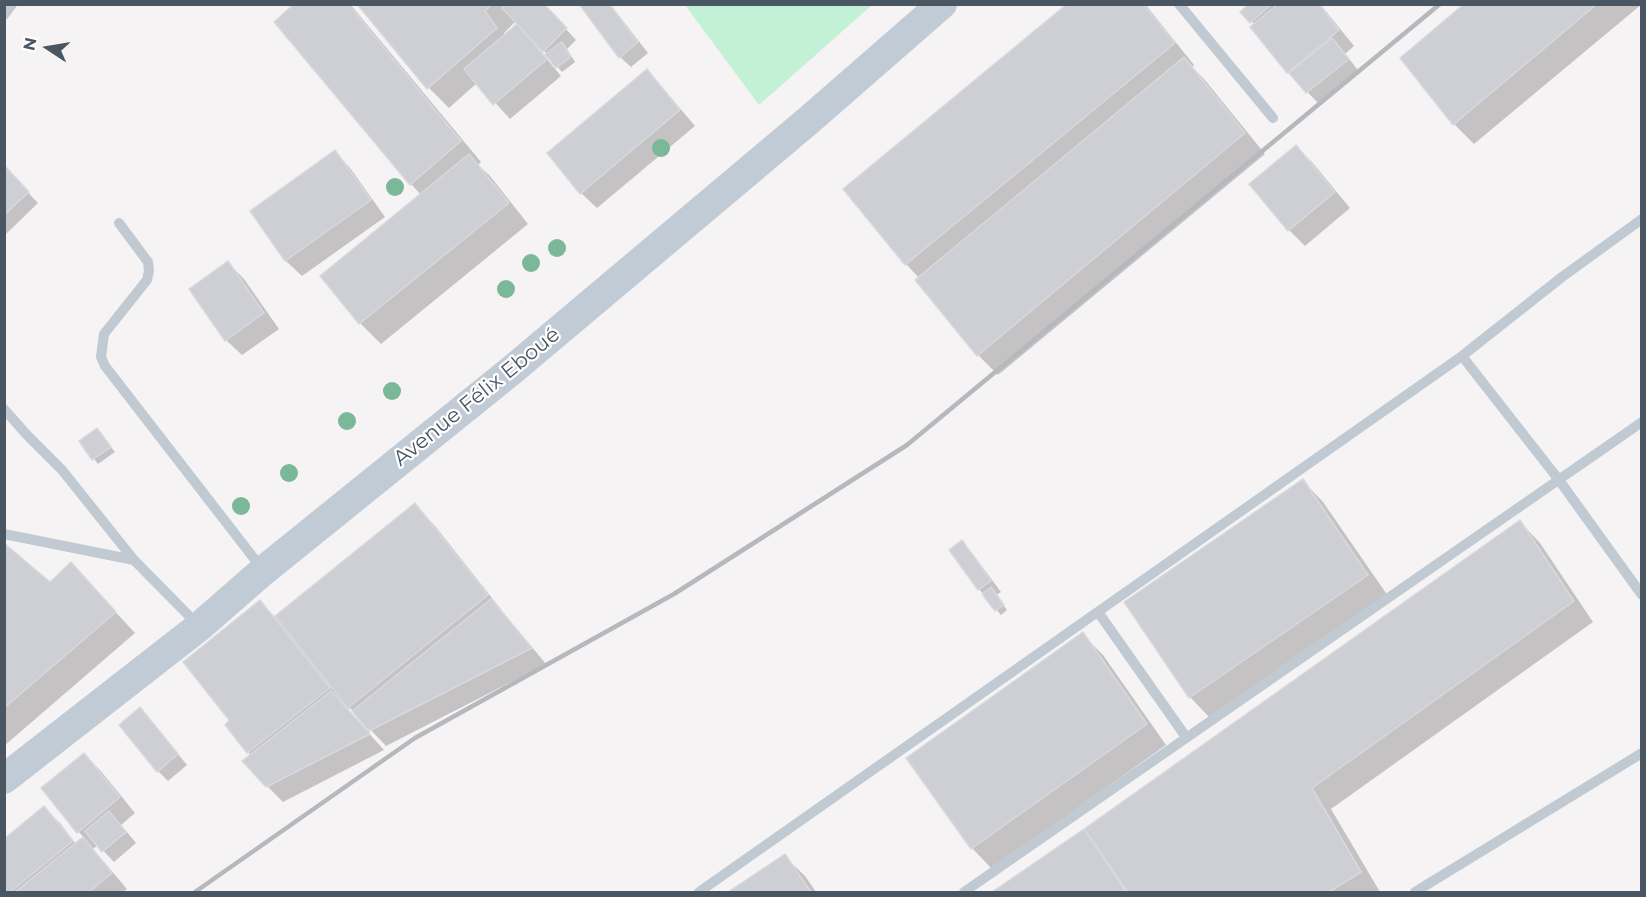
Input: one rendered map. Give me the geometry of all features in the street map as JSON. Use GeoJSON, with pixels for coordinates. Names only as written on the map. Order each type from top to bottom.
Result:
{"type":"FeatureCollection","features":[{"type":"Feature","properties":{"kind":"street","name":"Avenue Félix Eboué"},"geometry":{"type":"LineString","coordinates":[[4,779],[200,626],[264,571],[521,363],[809,120],[942,4]]}},
{"type":"Feature","properties":{"kind":"lane"},"geometry":{"type":"LineString","coordinates":[[4,15],[12,4]]}},
{"type":"Feature","properties":{"kind":"lane"},"geometry":{"type":"LineString","coordinates":[[1179,4],[1273,118]]}},
{"type":"Feature","properties":{"kind":"lane"},"geometry":{"type":"LineString","coordinates":[[699,892],[1462,356],[1562,276],[1641,219]]}},
{"type":"Feature","properties":{"kind":"lane"},"geometry":{"type":"LineString","coordinates":[[120,223],[148,262],[149,271],[147,280],[104,334],[101,357],[105,366],[264,571]]}},
{"type":"Feature","properties":{"kind":"lane"},"geometry":{"type":"LineString","coordinates":[[1462,356],[1559,480],[1641,595]]}},
{"type":"Feature","properties":{"kind":"lane"},"geometry":{"type":"LineString","coordinates":[[4,409],[62,470],[134,560],[200,626]]}},
{"type":"Feature","properties":{"kind":"lane"},"geometry":{"type":"LineString","coordinates":[[964,892],[1641,422]]}},
{"type":"Feature","properties":{"kind":"lane"},"geometry":{"type":"LineString","coordinates":[[4,534],[134,560]]}},
{"type":"Feature","properties":{"kind":"lane"},"geometry":{"type":"LineString","coordinates":[[1098,612],[1186,737]]}},
{"type":"Feature","properties":{"kind":"lane"},"geometry":{"type":"LineString","coordinates":[[1415,892],[1641,753]]}},
{"type":"Feature","properties":{"kind":"green space"},"geometry":{"type":"Polygon","coordinates":[[[685,5],[872,5],[759,105],[685,5]]]}},
{"type":"Feature","properties":{"kind":"building"},"geometry":{"type":"Polygon","coordinates":[[[294,4],[348,4],[461,141],[410,185],[274,22],[294,4]]]}},
{"type":"Feature","properties":{"kind":"building"},"geometry":{"type":"Polygon","coordinates":[[[357,4],[492,4],[485,11],[497,28],[427,89],[357,4]]]}},
{"type":"Feature","properties":{"kind":"building"},"geometry":{"type":"Polygon","coordinates":[[[506,4],[544,4],[567,28],[543,52],[502,8],[506,4]]]}},
{"type":"Feature","properties":{"kind":"building"},"geometry":{"type":"Polygon","coordinates":[[[579,4],[609,4],[638,42],[619,58],[579,4]]]}},
{"type":"Feature","properties":{"kind":"building"},"geometry":{"type":"Polygon","coordinates":[[[1067,4],[1143,4],[1175,43],[905,265],[843,189],[1067,4]]]}},
{"type":"Feature","properties":{"kind":"building"},"geometry":{"type":"Polygon","coordinates":[[[1249,4],[1272,4],[1250,23],[1240,12],[1249,4]]]}},
{"type":"Feature","properties":{"kind":"building"},"geometry":{"type":"Polygon","coordinates":[[[1278,4],[1319,4],[1339,30],[1287,73],[1250,27],[1278,4]]]}},
{"type":"Feature","properties":{"kind":"building"},"geometry":{"type":"Polygon","coordinates":[[[1464,4],[1597,4],[1453,125],[1400,58],[1464,4]]]}},
{"type":"Feature","properties":{"kind":"building"},"geometry":{"type":"Polygon","coordinates":[[[517,24],[547,59],[493,105],[464,69],[517,24]]]}},
{"type":"Feature","properties":{"kind":"building"},"geometry":{"type":"Polygon","coordinates":[[[1332,38],[1349,59],[1306,93],[1289,73],[1332,38]]]}},
{"type":"Feature","properties":{"kind":"building"},"geometry":{"type":"Polygon","coordinates":[[[562,42],[571,57],[556,68],[545,54],[562,42]]]}},
{"type":"Feature","properties":{"kind":"building"},"geometry":{"type":"Polygon","coordinates":[[[1184,57],[1245,133],[977,356],[915,280],[1184,57]]]}},
{"type":"Feature","properties":{"kind":"building"},"geometry":{"type":"Polygon","coordinates":[[[647,69],[680,110],[580,194],[547,153],[647,69]]]}},
{"type":"Feature","properties":{"kind":"building"},"geometry":{"type":"Polygon","coordinates":[[[1296,145],[1335,192],[1288,231],[1249,184],[1296,145]]]}},
{"type":"Feature","properties":{"kind":"building"},"geometry":{"type":"Polygon","coordinates":[[[335,150],[371,200],[285,261],[250,211],[335,150]]]}},
{"type":"Feature","properties":{"kind":"building"},"geometry":{"type":"Polygon","coordinates":[[[469,154],[509,203],[359,324],[320,276],[469,154]]]}},
{"type":"Feature","properties":{"kind":"building"},"geometry":{"type":"Polygon","coordinates":[[[4,165],[29,192],[4,215],[4,165]]]}},
{"type":"Feature","properties":{"kind":"building"},"geometry":{"type":"Polygon","coordinates":[[[228,261],[264,313],[225,341],[189,289],[228,261]]]}},
{"type":"Feature","properties":{"kind":"building"},"geometry":{"type":"Polygon","coordinates":[[[97,428],[111,447],[92,460],[79,441],[97,428]]]}},
{"type":"Feature","properties":{"kind":"building"},"geometry":{"type":"Polygon","coordinates":[[[1303,479],[1368,575],[1189,698],[1124,602],[1303,479]]]}},
{"type":"Feature","properties":{"kind":"building"},"geometry":{"type":"Polygon","coordinates":[[[415,503],[488,595],[348,708],[275,616],[415,503]]]}},
{"type":"Feature","properties":{"kind":"building"},"geometry":{"type":"Polygon","coordinates":[[[1520,520],[1574,601],[1312,788],[1361,872],[1329,892],[1128,892],[1084,829],[1520,520]]]}},
{"type":"Feature","properties":{"kind":"building"},"geometry":{"type":"Polygon","coordinates":[[[962,540],[991,581],[978,590],[949,550],[962,540]]]}},
{"type":"Feature","properties":{"kind":"building"},"geometry":{"type":"Polygon","coordinates":[[[4,543],[50,582],[71,562],[116,612],[4,708],[4,543]]]}},
{"type":"Feature","properties":{"kind":"building"},"geometry":{"type":"Polygon","coordinates":[[[991,587],[1004,605],[995,611],[982,594],[991,587]]]}},
{"type":"Feature","properties":{"kind":"building"},"geometry":{"type":"Polygon","coordinates":[[[491,599],[532,648],[369,731],[352,711],[491,599]]]}},
{"type":"Feature","properties":{"kind":"building"},"geometry":{"type":"Polygon","coordinates":[[[260,600],[330,688],[247,753],[225,725],[229,720],[183,662],[260,600]]]}},
{"type":"Feature","properties":{"kind":"building"},"geometry":{"type":"Polygon","coordinates":[[[1083,632],[1147,724],[971,849],[906,758],[1083,632]]]}},
{"type":"Feature","properties":{"kind":"building"},"geometry":{"type":"Polygon","coordinates":[[[331,691],[370,734],[266,787],[242,761],[331,691]]]}},
{"type":"Feature","properties":{"kind":"building"},"geometry":{"type":"Polygon","coordinates":[[[140,707],[178,754],[157,772],[119,725],[140,707]]]}},
{"type":"Feature","properties":{"kind":"building"},"geometry":{"type":"Polygon","coordinates":[[[84,753],[120,797],[77,833],[41,788],[84,753]]]}},
{"type":"Feature","properties":{"kind":"building"},"geometry":{"type":"Polygon","coordinates":[[[44,806],[73,841],[10,892],[4,892],[4,839],[44,806]]]}},
{"type":"Feature","properties":{"kind":"building"},"geometry":{"type":"Polygon","coordinates":[[[109,811],[126,832],[102,852],[85,831],[109,811]]]}},
{"type":"Feature","properties":{"kind":"building"},"geometry":{"type":"Polygon","coordinates":[[[1084,829],[1126,892],[992,892],[1084,829]]]}},
{"type":"Feature","properties":{"kind":"building"},"geometry":{"type":"Polygon","coordinates":[[[83,837],[112,873],[89,892],[15,892],[83,837]]]}},
{"type":"Feature","properties":{"kind":"building"},"geometry":{"type":"Polygon","coordinates":[[[785,854],[811,892],[728,892],[785,854]]]}},
{"type":"Feature","properties":{"kind":"railway"},"geometry":{"type":"LineString","coordinates":[[195,892],[415,738],[674,594],[907,445],[1440,4]]}}]}
